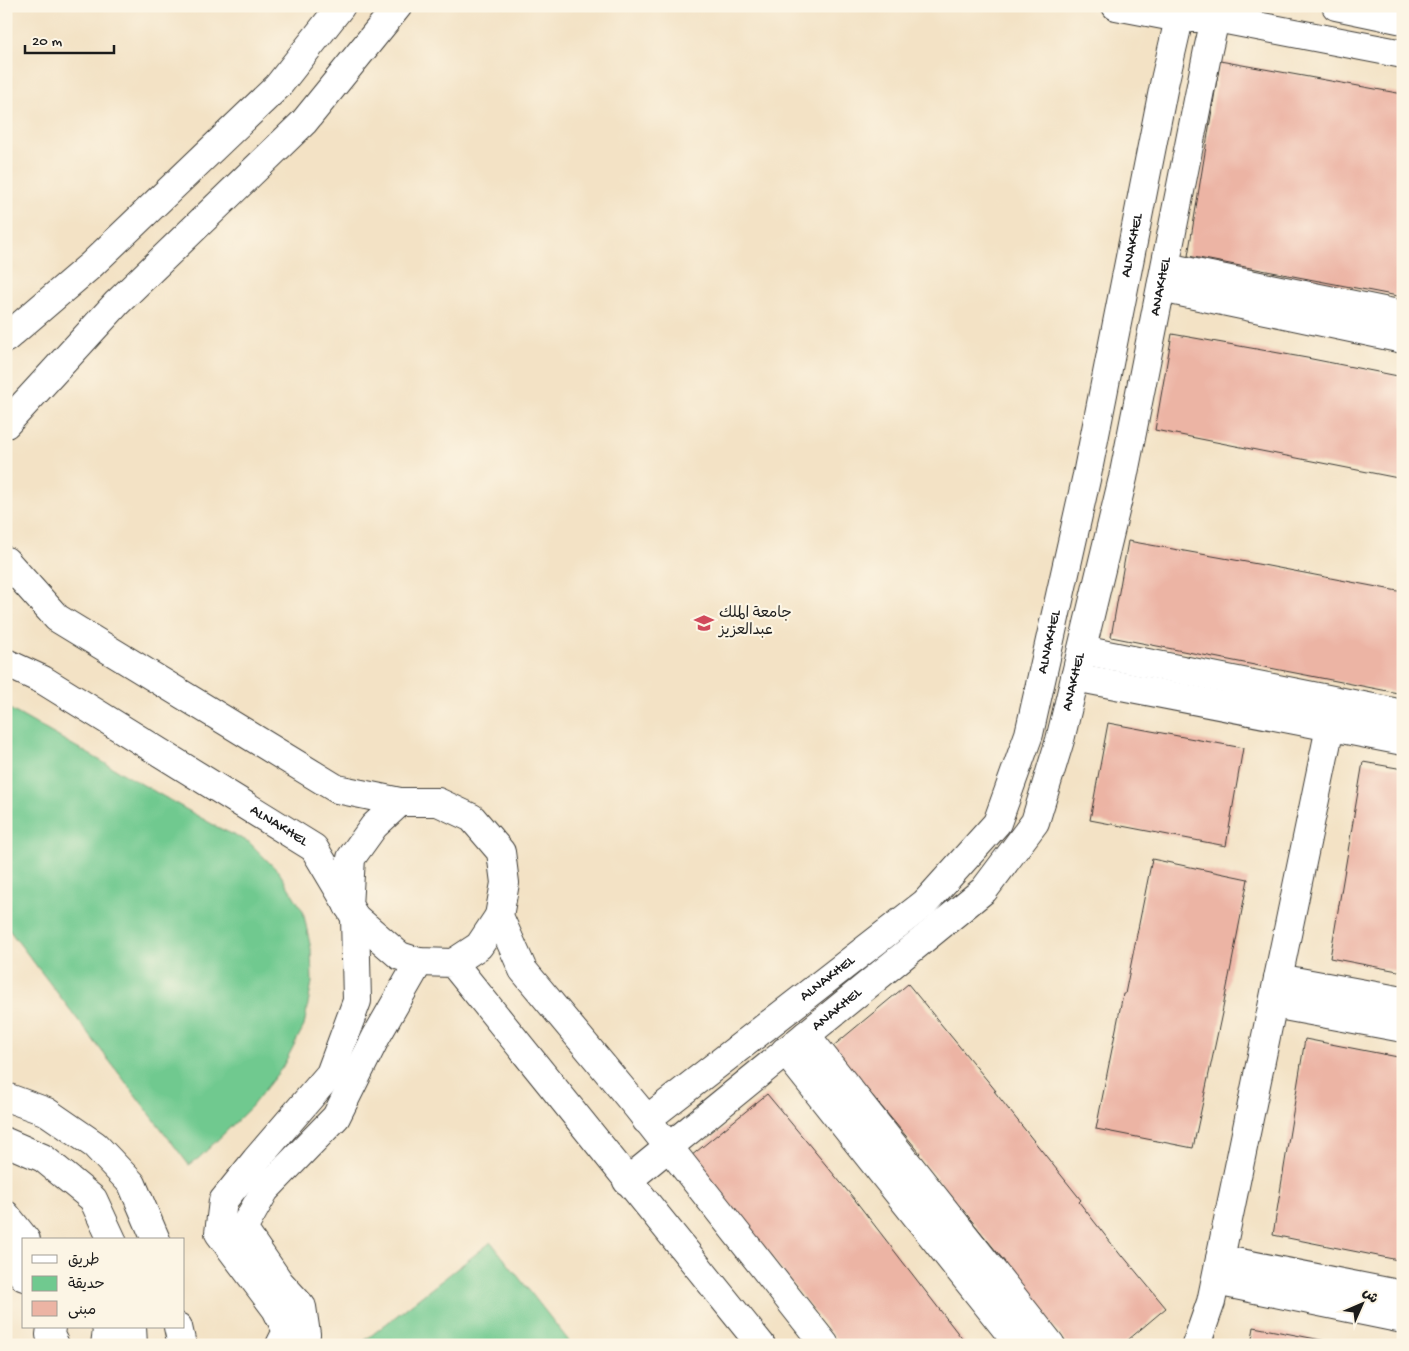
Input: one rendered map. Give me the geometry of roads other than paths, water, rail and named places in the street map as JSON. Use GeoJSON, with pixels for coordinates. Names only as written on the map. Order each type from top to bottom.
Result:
{"type":"FeatureCollection","features":[{"type":"Feature","properties":{"kind":"street"},"geometry":{"type":"LineString","coordinates":[[6,338],[90,266],[278,86],[341,6]]}},
{"type":"Feature","properties":{"kind":"street"},"geometry":{"type":"LineString","coordinates":[[6,424],[117,303],[304,122],[398,6]]}},
{"type":"Feature","properties":{"kind":"street"},"geometry":{"type":"LineString","coordinates":[[1116,6],[1180,12],[1217,12],[1403,54]]}},
{"type":"Feature","properties":{"kind":"street"},"geometry":{"type":"LineString","coordinates":[[1336,6],[1403,20]]}},
{"type":"Feature","properties":{"kind":"street","name":"ALNAKHEL"},"geometry":{"type":"LineString","coordinates":[[646,1120],[925,903],[997,823],[1029,734],[1078,513],[1180,12]]}},
{"type":"Feature","properties":{"kind":"street","name":"ANAKHEL"},"geometry":{"type":"LineString","coordinates":[[627,1181],[984,890],[1035,822],[1060,740],[1123,478],[1217,12]]}},
{"type":"Feature","properties":{"kind":"street"},"geometry":{"type":"LineString","coordinates":[[1163,277],[1403,315]]}},
{"type":"Feature","properties":{"kind":"street"},"geometry":{"type":"LineString","coordinates":[[1163,277],[1403,339]]}},
{"type":"Feature","properties":{"kind":"street"},"geometry":{"type":"LineString","coordinates":[[6,561],[57,618],[337,789],[400,802],[438,802],[472,818],[501,852],[505,883],[498,916],[479,946],[453,963],[761,1345]]}},
{"type":"Feature","properties":{"kind":"street"},"geometry":{"type":"LineString","coordinates":[[1082,650],[1403,714]]}},
{"type":"Feature","properties":{"kind":"street","name":"ALNAKHEL"},"geometry":{"type":"LineString","coordinates":[[6,663],[43,680],[314,848],[352,912],[400,956],[419,962],[453,963]]}},
{"type":"Feature","properties":{"kind":"street"},"geometry":{"type":"LineString","coordinates":[[1075,676],[1403,741]]}},
{"type":"Feature","properties":{"kind":"street"},"geometry":{"type":"LineString","coordinates":[[1196,1345],[1212,1302],[1330,727]]}},
{"type":"Feature","properties":{"kind":"street"},"geometry":{"type":"LineString","coordinates":[[280,1345],[287,1331],[276,1309],[219,1233],[223,1201],[330,1074],[357,1001],[351,858],[374,826],[400,802]]}},
{"type":"Feature","properties":{"kind":"street"},"geometry":{"type":"LineString","coordinates":[[498,916],[523,970],[637,1107],[825,1345]]}},
{"type":"Feature","properties":{"kind":"street"},"geometry":{"type":"LineString","coordinates":[[305,1345],[306,1334],[302,1307],[280,1284],[243,1230],[265,1190],[336,1117],[376,1037],[419,962]]}},
{"type":"Feature","properties":{"kind":"street"},"geometry":{"type":"LineString","coordinates":[[1278,978],[1403,1002]]}},
{"type":"Feature","properties":{"kind":"street"},"geometry":{"type":"LineString","coordinates":[[1273,1004],[1403,1028]]}},
{"type":"Feature","properties":{"kind":"street"},"geometry":{"type":"LineString","coordinates":[[796,1043],[1019,1345]]}},
{"type":"Feature","properties":{"kind":"street"},"geometry":{"type":"LineString","coordinates":[[796,1043],[1050,1345]]}},
{"type":"Feature","properties":{"kind":"street"},"geometry":{"type":"LineString","coordinates":[[6,1097],[46,1112],[95,1146],[132,1184],[155,1238]]}},
{"type":"Feature","properties":{"kind":"street"},"geometry":{"type":"LineString","coordinates":[[6,1142],[43,1158],[94,1199],[111,1238]]}},
{"type":"Feature","properties":{"kind":"street"},"geometry":{"type":"LineString","coordinates":[[6,1215],[24,1238]]}},
{"type":"Feature","properties":{"kind":"street"},"geometry":{"type":"LineString","coordinates":[[6,1255],[22,1275]]}},
{"type":"Feature","properties":{"kind":"street"},"geometry":{"type":"LineString","coordinates":[[1218,1270],[1403,1295]]}},
{"type":"Feature","properties":{"kind":"street"},"geometry":{"type":"LineString","coordinates":[[1218,1270],[1403,1319]]}},
{"type":"Feature","properties":{"kind":"street"},"geometry":{"type":"LineString","coordinates":[[50,1328],[50,1335],[55,1345]]}},
{"type":"Feature","properties":{"kind":"street"},"geometry":{"type":"LineString","coordinates":[[105,1345],[106,1328]]}},
{"type":"Feature","properties":{"kind":"street"},"geometry":{"type":"LineString","coordinates":[[132,1328],[133,1345]]}},
{"type":"Feature","properties":{"kind":"street"},"geometry":{"type":"LineString","coordinates":[[178,1328],[182,1345]]}},
{"type":"Feature","properties":{"kind":"place","name":"جامعة الملك عبدالعزيز"},"geometry":{"type":"Point","coordinates":[704,623]}}]}
